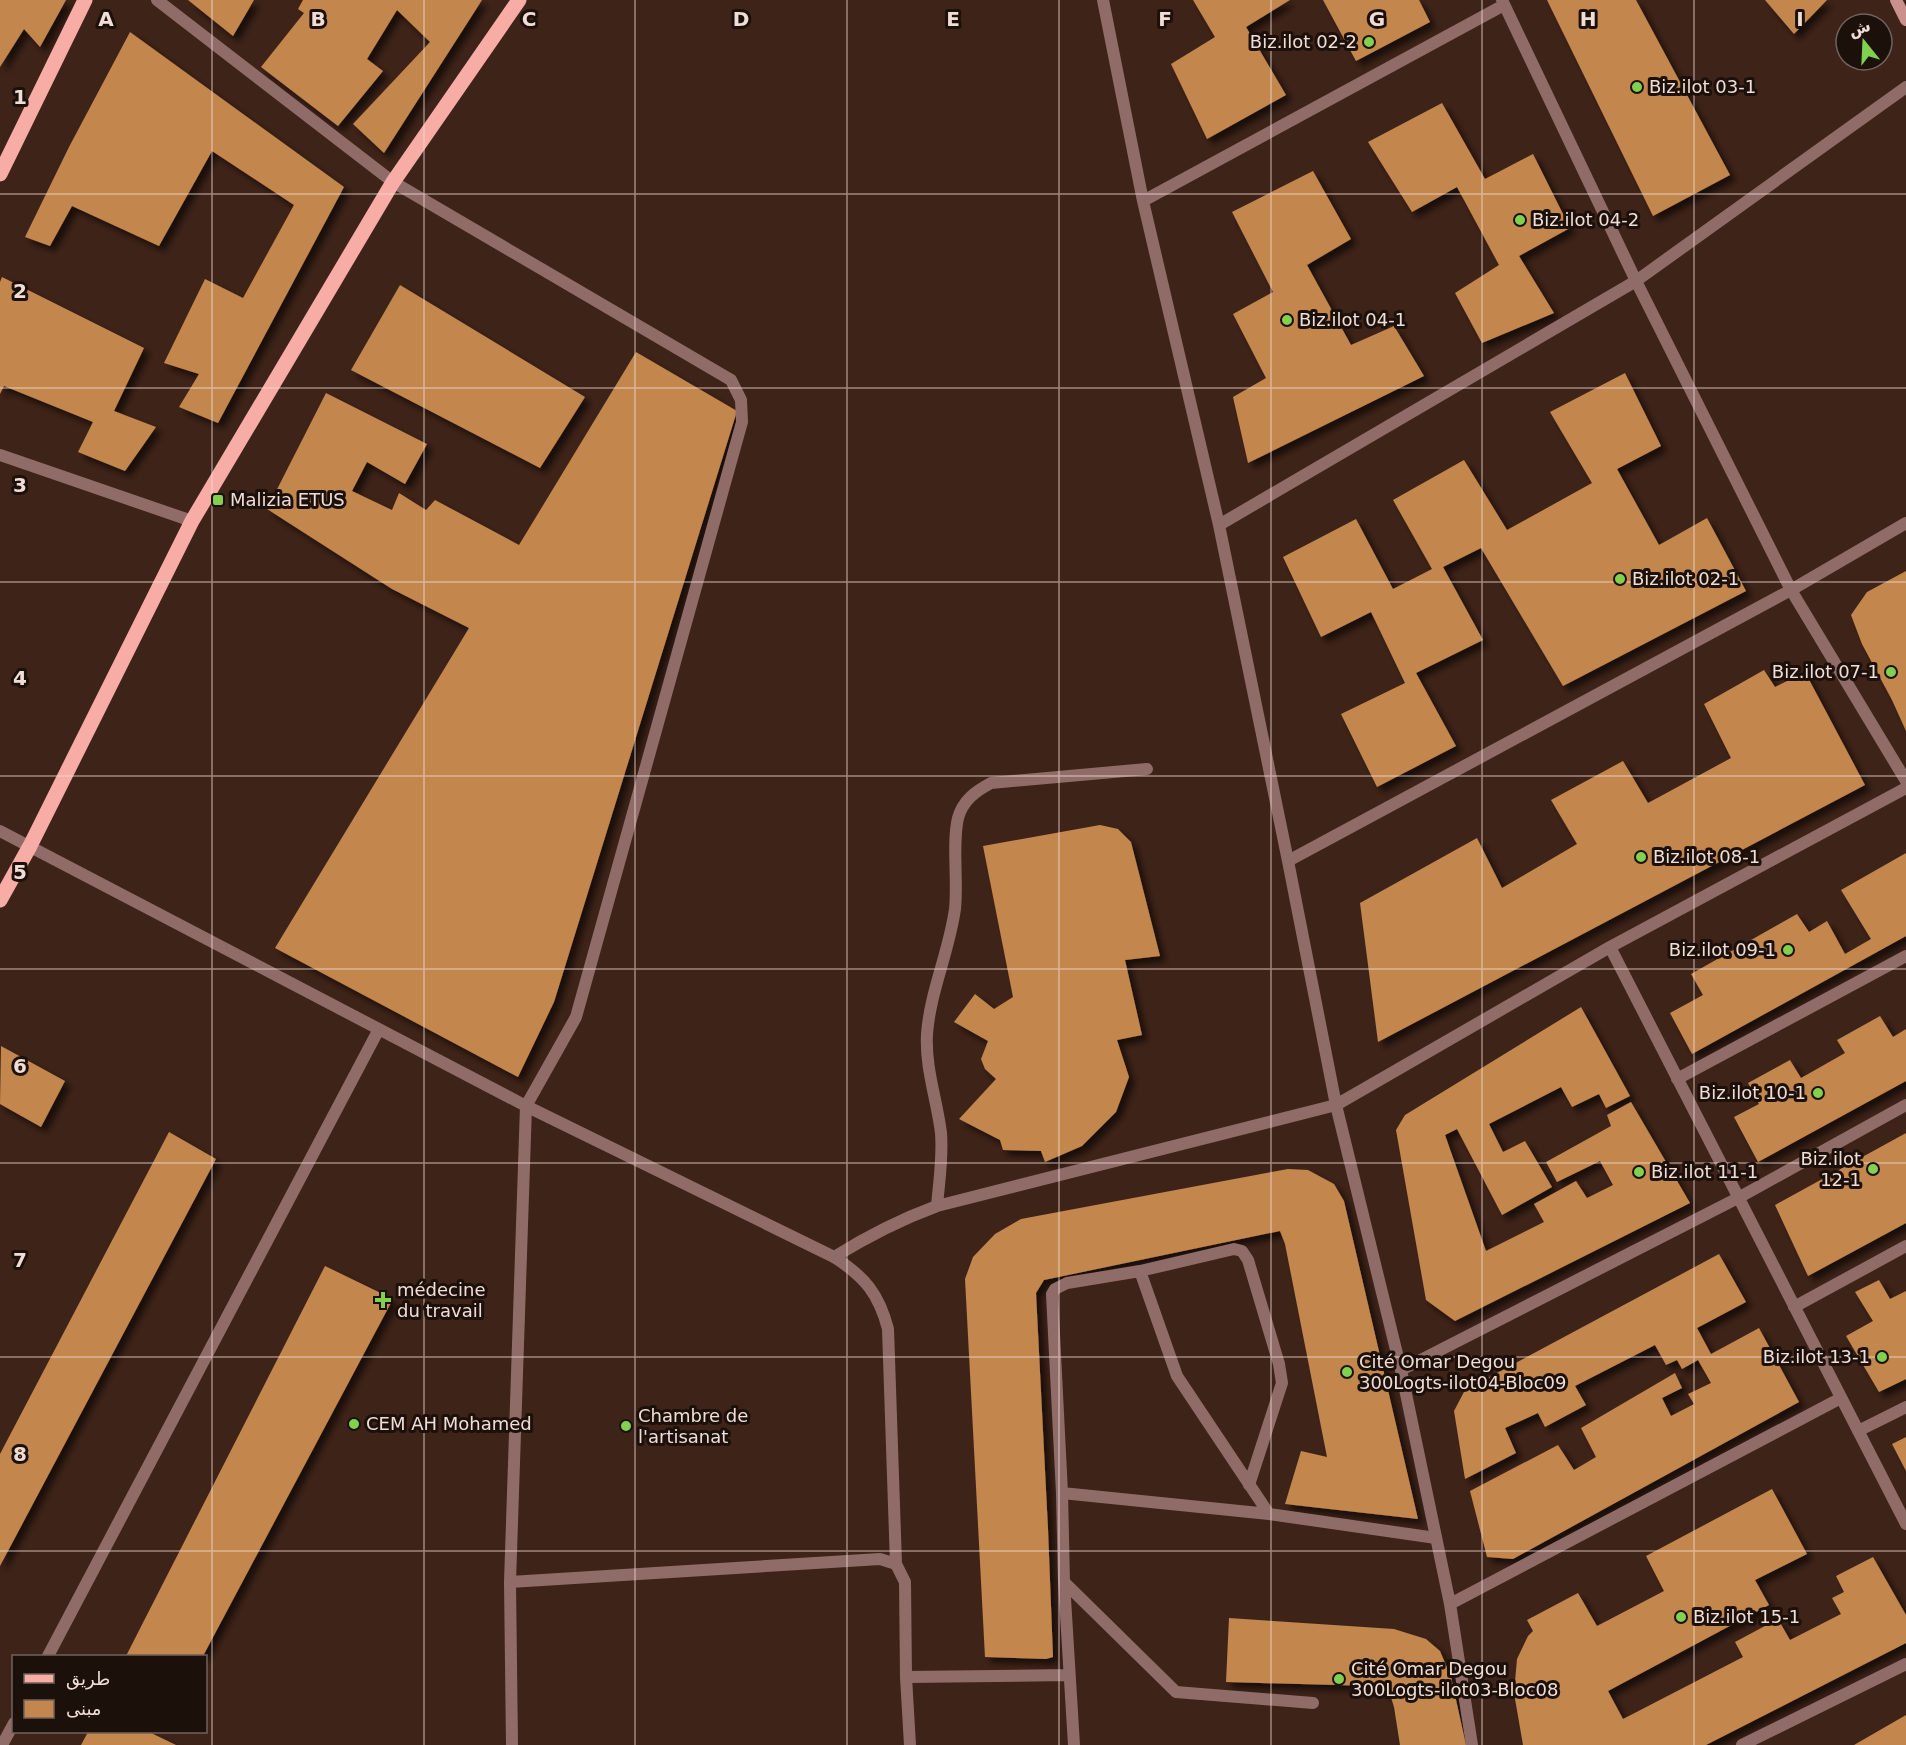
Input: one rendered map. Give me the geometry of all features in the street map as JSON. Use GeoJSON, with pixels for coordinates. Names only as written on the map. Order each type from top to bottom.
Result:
{"type":"FeatureCollection","features":[{"type":"Feature","properties":{"kind":"main road"},"geometry":{"type":"LineString","coordinates":[[0,174],[85,0]]}},
{"type":"Feature","properties":{"kind":"main road"},"geometry":{"type":"LineString","coordinates":[[0,900],[30,846],[192,521],[393,182],[519,0]]}},
{"type":"Feature","properties":{"kind":"street"},"geometry":{"type":"LineString","coordinates":[[157,0],[393,182],[731,380],[741,400],[742,422],[576,1017],[526,1106],[510,1582],[512,1745]]}},
{"type":"Feature","properties":{"kind":"street"},"geometry":{"type":"LineString","coordinates":[[1103,0],[1143,201],[1218,525],[1336,1105],[1401,1370],[1450,1604],[1472,1745]]}},
{"type":"Feature","properties":{"kind":"street"},"geometry":{"type":"LineString","coordinates":[[1896,0],[1906,20]]}},
{"type":"Feature","properties":{"kind":"street"},"geometry":{"type":"LineString","coordinates":[[1143,201],[1503,3],[1635,281],[1791,590],[1906,781]]}},
{"type":"Feature","properties":{"kind":"street"},"geometry":{"type":"LineString","coordinates":[[1218,525],[1635,281],[1906,87]]}},
{"type":"Feature","properties":{"kind":"street"},"geometry":{"type":"LineString","coordinates":[[0,455],[192,521]]}},
{"type":"Feature","properties":{"kind":"street"},"geometry":{"type":"LineString","coordinates":[[1288,861],[1791,590],[1906,523]]}},
{"type":"Feature","properties":{"kind":"street"},"geometry":{"type":"LineString","coordinates":[[937,1206],[942,1160],[941,1136],[927,1060],[927,1034],[931,1008],[952,929],[957,884],[958,818],[965,803],[976,791],[991,783],[1147,769]]}},
{"type":"Feature","properties":{"kind":"street"},"geometry":{"type":"LineString","coordinates":[[834,1257],[901,1219],[937,1206],[1336,1105],[1610,947],[1906,788]]}},
{"type":"Feature","properties":{"kind":"street"},"geometry":{"type":"LineString","coordinates":[[0,831],[526,1106],[834,1257],[864,1279],[876,1294],[884,1311],[888,1329],[896,1564],[905,1582],[906,1677],[910,1745]]}},
{"type":"Feature","properties":{"kind":"street"},"geometry":{"type":"LineString","coordinates":[[1610,947],[1906,1524]]}},
{"type":"Feature","properties":{"kind":"street"},"geometry":{"type":"LineString","coordinates":[[1677,1079],[1906,956]]}},
{"type":"Feature","properties":{"kind":"street"},"geometry":{"type":"LineString","coordinates":[[49,1655],[379,1029]]}},
{"type":"Feature","properties":{"kind":"street"},"geometry":{"type":"LineString","coordinates":[[1401,1370],[1738,1198],[1906,1105]]}},
{"type":"Feature","properties":{"kind":"street"},"geometry":{"type":"LineString","coordinates":[[1794,1307],[1906,1246]]}},
{"type":"Feature","properties":{"kind":"street"},"geometry":{"type":"LineString","coordinates":[[1074,1745],[1064,1582],[1052,1294],[1056,1289],[1067,1283],[1140,1271],[1234,1249],[1242,1251],[1248,1260],[1279,1364],[1282,1383],[1249,1485]]}},
{"type":"Feature","properties":{"kind":"street"},"geometry":{"type":"LineString","coordinates":[[1140,1271],[1177,1376],[1269,1514]]}},
{"type":"Feature","properties":{"kind":"street"},"geometry":{"type":"LineString","coordinates":[[1450,1604],[1841,1398]]}},
{"type":"Feature","properties":{"kind":"street"},"geometry":{"type":"LineString","coordinates":[[1858,1431],[1906,1407]]}},
{"type":"Feature","properties":{"kind":"street"},"geometry":{"type":"LineString","coordinates":[[1062,1493],[1269,1514],[1436,1538]]}},
{"type":"Feature","properties":{"kind":"street"},"geometry":{"type":"LineString","coordinates":[[510,1582],[880,1559],[896,1564]]}},
{"type":"Feature","properties":{"kind":"street"},"geometry":{"type":"LineString","coordinates":[[1064,1582],[1176,1692],[1312,1702]]}},
{"type":"Feature","properties":{"kind":"street"},"geometry":{"type":"LineString","coordinates":[[1742,1745],[1906,1664]]}},
{"type":"Feature","properties":{"kind":"street"},"geometry":{"type":"LineString","coordinates":[[906,1677],[1069,1675]]}},
{"type":"Feature","properties":{"kind":"street"},"geometry":{"type":"LineString","coordinates":[[2,1745],[12,1727]]}},
{"type":"Feature","properties":{"kind":"building"},"geometry":{"type":"Polygon","coordinates":[[[0,0],[66,0],[40,47],[24,29],[0,67],[0,0]]]}},
{"type":"Feature","properties":{"kind":"building"},"geometry":{"type":"Polygon","coordinates":[[[188,0],[254,0],[233,36],[188,0]]]}},
{"type":"Feature","properties":{"kind":"building"},"geometry":{"type":"Polygon","coordinates":[[[303,0],[482,0],[384,153],[353,124],[430,42],[397,10],[367,59],[383,71],[338,126],[261,67],[304,13],[298,9],[303,0]]]}},
{"type":"Feature","properties":{"kind":"building"},"geometry":{"type":"Polygon","coordinates":[[[1193,0],[1290,0],[1246,27],[1286,95],[1207,139],[1171,64],[1215,37],[1193,0]]]}},
{"type":"Feature","properties":{"kind":"building","name":"Biz.ilot 02-2"},"geometry":{"type":"Polygon","coordinates":[[[1323,0],[1419,0],[1430,22],[1356,61],[1323,0]]]}},
{"type":"Feature","properties":{"kind":"building","name":"Biz.ilot 03-1"},"geometry":{"type":"Polygon","coordinates":[[[1547,0],[1636,0],[1730,175],[1653,216],[1547,0]]]}},
{"type":"Feature","properties":{"kind":"building"},"geometry":{"type":"Polygon","coordinates":[[[1765,0],[1827,0],[1794,34],[1765,0]]]}},
{"type":"Feature","properties":{"kind":"building"},"geometry":{"type":"Polygon","coordinates":[[[130,32],[344,187],[218,423],[179,407],[199,374],[164,363],[205,279],[243,298],[294,205],[212,151],[159,246],[72,206],[50,246],[25,237],[69,147],[130,32]]]}},
{"type":"Feature","properties":{"kind":"building","name":"Biz.ilot 04-2"},"geometry":{"type":"Polygon","coordinates":[[[1442,103],[1485,179],[1533,154],[1570,228],[1519,256],[1554,313],[1482,343],[1455,293],[1499,265],[1457,187],[1412,212],[1368,142],[1442,103]]]}},
{"type":"Feature","properties":{"kind":"building","name":"Biz.ilot 04-1"},"geometry":{"type":"Polygon","coordinates":[[[1313,171],[1351,239],[1307,265],[1351,345],[1394,326],[1424,376],[1248,463],[1233,397],[1266,378],[1233,314],[1273,292],[1232,212],[1313,171]]]}},
{"type":"Feature","properties":{"kind":"building"},"geometry":{"type":"Polygon","coordinates":[[[2,277],[144,348],[114,411],[156,427],[125,471],[78,452],[93,422],[4,386],[0,394],[0,282],[2,277]]]}},
{"type":"Feature","properties":{"kind":"building"},"geometry":{"type":"Polygon","coordinates":[[[400,285],[585,397],[540,468],[351,370],[400,285]]]}},
{"type":"Feature","properties":{"kind":"building"},"geometry":{"type":"Polygon","coordinates":[[[636,352],[737,411],[554,1002],[518,1077],[275,948],[469,628],[392,589],[267,509],[326,393],[427,444],[405,484],[367,462],[352,491],[392,510],[399,493],[426,510],[435,500],[519,545],[636,352]]]}},
{"type":"Feature","properties":{"kind":"building","name":"Biz.ilot 02-1"},"geometry":{"type":"Polygon","coordinates":[[[1625,373],[1661,446],[1617,469],[1659,545],[1707,518],[1746,591],[1563,686],[1481,548],[1443,567],[1483,640],[1416,673],[1456,746],[1377,787],[1341,714],[1405,683],[1371,612],[1321,637],[1283,557],[1356,519],[1393,589],[1432,569],[1393,500],[1464,460],[1507,530],[1592,483],[1550,412],[1625,373]]]}},
{"type":"Feature","properties":{"kind":"building","name":"Biz.ilot 07-1"},"geometry":{"type":"Polygon","coordinates":[[[1906,571],[1906,731],[1862,644],[1851,615],[1867,592],[1906,571]]]}},
{"type":"Feature","properties":{"kind":"building","name":"Biz.ilot 08-1"},"geometry":{"type":"Polygon","coordinates":[[[1764,670],[1775,687],[1805,672],[1865,785],[1378,1042],[1360,903],[1477,838],[1502,888],[1577,844],[1551,800],[1623,761],[1648,803],[1731,758],[1704,704],[1764,670]]]}},
{"type":"Feature","properties":{"kind":"building"},"geometry":{"type":"Polygon","coordinates":[[[1100,825],[1118,829],[1131,842],[1160,956],[1125,960],[1142,1035],[1117,1040],[1129,1077],[1116,1112],[1082,1146],[1045,1162],[1041,1151],[1003,1150],[1000,1140],[959,1119],[996,1079],[985,1069],[981,1059],[988,1041],[954,1022],[975,994],[994,1009],[1013,997],[983,846],[1100,825]]]}},
{"type":"Feature","properties":{"kind":"building","name":"Biz.ilot 09-1"},"geometry":{"type":"Polygon","coordinates":[[[1906,853],[1906,936],[1692,1054],[1670,1013],[1703,995],[1691,974],[1797,914],[1809,932],[1827,921],[1845,954],[1871,939],[1841,890],[1906,853]]]}},
{"type":"Feature","properties":{"kind":"building","name":"Biz.ilot 11-1"},"geometry":{"type":"Polygon","coordinates":[[[1581,1007],[1630,1096],[1606,1108],[1599,1094],[1572,1107],[1561,1087],[1489,1124],[1503,1152],[1525,1141],[1552,1187],[1502,1215],[1457,1129],[1445,1135],[1486,1251],[1544,1222],[1534,1204],[1576,1181],[1587,1198],[1613,1185],[1600,1161],[1557,1182],[1546,1162],[1611,1126],[1607,1115],[1631,1102],[1690,1203],[1455,1321],[1426,1300],[1396,1130],[1405,1115],[1581,1007]]]}},
{"type":"Feature","properties":{"kind":"building","name":"Biz.ilot 10-1"},"geometry":{"type":"Polygon","coordinates":[[[1880,1016],[1893,1037],[1906,1029],[1906,1081],[1758,1162],[1734,1117],[1759,1104],[1748,1083],[1790,1060],[1801,1078],[1845,1053],[1837,1040],[1880,1016]]]}},
{"type":"Feature","properties":{"kind":"building"},"geometry":{"type":"Polygon","coordinates":[[[1,1046],[65,1081],[41,1127],[0,1104],[1,1046]]]}},
{"type":"Feature","properties":{"kind":"building"},"geometry":{"type":"Polygon","coordinates":[[[169,1132],[216,1159],[0,1566],[0,1454],[169,1132]]]}},
{"type":"Feature","properties":{"kind":"building","name":"Biz.ilot 12-1"},"geometry":{"type":"Polygon","coordinates":[[[1906,1133],[1906,1223],[1808,1276],[1775,1205],[1906,1133]]]}},
{"type":"Feature","properties":{"kind":"building","name":"Cité Omar Degou 300Logts-ilot04-Bloc09"},"geometry":{"type":"Polygon","coordinates":[[[1288,1169],[1308,1170],[1334,1184],[1344,1201],[1418,1519],[1285,1504],[1301,1451],[1327,1457],[1285,1244],[1280,1231],[1044,1280],[1036,1293],[1053,1657],[1046,1659],[985,1657],[965,1279],[973,1257],[995,1234],[1021,1219],[1288,1169]]]}},
{"type":"Feature","properties":{"kind":"building"},"geometry":{"type":"Polygon","coordinates":[[[1719,1254],[1746,1302],[1697,1328],[1711,1354],[1759,1328],[1799,1402],[1513,1559],[1487,1557],[1470,1491],[1558,1445],[1574,1470],[1596,1457],[1581,1428],[1675,1373],[1682,1388],[1662,1398],[1671,1416],[1694,1404],[1688,1394],[1711,1383],[1698,1360],[1682,1369],[1677,1360],[1666,1365],[1655,1345],[1575,1386],[1586,1405],[1545,1427],[1538,1413],[1505,1428],[1516,1453],[1465,1479],[1454,1411],[1465,1390],[1719,1254]]]}},
{"type":"Feature","properties":{"kind":"building"},"geometry":{"type":"Polygon","coordinates":[[[325,1266],[393,1299],[204,1655],[127,1655],[325,1266]]]}},
{"type":"Feature","properties":{"kind":"building","name":"Biz.ilot 13-1"},"geometry":{"type":"Polygon","coordinates":[[[1879,1280],[1890,1299],[1906,1291],[1906,1379],[1879,1392],[1846,1336],[1873,1321],[1855,1292],[1879,1280]]]}},
{"type":"Feature","properties":{"kind":"building"},"geometry":{"type":"Polygon","coordinates":[[[1906,1437],[1906,1471],[1892,1444],[1906,1437]]]}},
{"type":"Feature","properties":{"kind":"building","name":"Biz.ilot 15-1"},"geometry":{"type":"Polygon","coordinates":[[[1772,1489],[1807,1554],[1755,1580],[1769,1605],[1608,1691],[1623,1719],[1743,1657],[1735,1642],[1778,1619],[1790,1640],[1841,1614],[1832,1598],[1844,1592],[1836,1576],[1873,1557],[1906,1615],[1906,1643],[1706,1745],[1523,1745],[1514,1693],[1517,1659],[1528,1636],[1533,1631],[1527,1620],[1578,1593],[1597,1626],[1664,1591],[1646,1556],[1772,1489]]]}},
{"type":"Feature","properties":{"kind":"building","name":"Cité Omar Degou 300Logts-ilot03-Bloc08"},"geometry":{"type":"Polygon","coordinates":[[[1229,1618],[1394,1629],[1426,1639],[1440,1651],[1451,1677],[1466,1745],[1400,1745],[1390,1694],[1373,1686],[1226,1682],[1229,1618]]]}},
{"type":"Feature","properties":{"kind":"building"},"geometry":{"type":"Polygon","coordinates":[[[1906,1715],[1906,1745],[1854,1745],[1906,1715]]]}},
{"type":"Feature","properties":{"kind":"building"},"geometry":{"type":"Polygon","coordinates":[[[87,1733],[151,1733],[176,1745],[81,1745],[87,1733]]]}},
{"type":"Feature","properties":{"kind":"place","name":"Biz.ilot 02-2"},"geometry":{"type":"Point","coordinates":[1369,42]}},
{"type":"Feature","properties":{"kind":"place","name":"Biz.ilot 03-1"},"geometry":{"type":"Point","coordinates":[1637,87]}},
{"type":"Feature","properties":{"kind":"place","name":"Biz.ilot 04-2"},"geometry":{"type":"Point","coordinates":[1520,220]}},
{"type":"Feature","properties":{"kind":"place","name":"Biz.ilot 04-1"},"geometry":{"type":"Point","coordinates":[1287,320]}},
{"type":"Feature","properties":{"kind":"place","name":"Malizia ETUS"},"geometry":{"type":"Point","coordinates":[218,500]}},
{"type":"Feature","properties":{"kind":"place","name":"Biz.ilot 02-1"},"geometry":{"type":"Point","coordinates":[1620,579]}},
{"type":"Feature","properties":{"kind":"place","name":"Biz.ilot 07-1"},"geometry":{"type":"Point","coordinates":[1891,672]}},
{"type":"Feature","properties":{"kind":"place","name":"Biz.ilot 08-1"},"geometry":{"type":"Point","coordinates":[1641,857]}},
{"type":"Feature","properties":{"kind":"place","name":"Biz.ilot 09-1"},"geometry":{"type":"Point","coordinates":[1788,950]}},
{"type":"Feature","properties":{"kind":"place","name":"Biz.ilot 10-1"},"geometry":{"type":"Point","coordinates":[1818,1093]}},
{"type":"Feature","properties":{"kind":"place","name":"Biz.ilot 12-1"},"geometry":{"type":"Point","coordinates":[1873,1169]}},
{"type":"Feature","properties":{"kind":"place","name":"Biz.ilot 11-1"},"geometry":{"type":"Point","coordinates":[1639,1172]}},
{"type":"Feature","properties":{"kind":"place","name":"médecine du travail"},"geometry":{"type":"Point","coordinates":[383,1300]}},
{"type":"Feature","properties":{"kind":"place","name":"Biz.ilot 13-1"},"geometry":{"type":"Point","coordinates":[1882,1357]}},
{"type":"Feature","properties":{"kind":"place","name":"Cité Omar Degou 300Logts-ilot04-Bloc09"},"geometry":{"type":"Point","coordinates":[1347,1372]}},
{"type":"Feature","properties":{"kind":"place","name":"CEM AH Mohamed"},"geometry":{"type":"Point","coordinates":[354,1424]}},
{"type":"Feature","properties":{"kind":"place","name":"Chambre de l'artisanat"},"geometry":{"type":"Point","coordinates":[626,1426]}},
{"type":"Feature","properties":{"kind":"place","name":"Biz.ilot 15-1"},"geometry":{"type":"Point","coordinates":[1681,1617]}},
{"type":"Feature","properties":{"kind":"place","name":"Cité Omar Degou 300Logts-ilot03-Bloc08"},"geometry":{"type":"Point","coordinates":[1339,1679]}}]}
